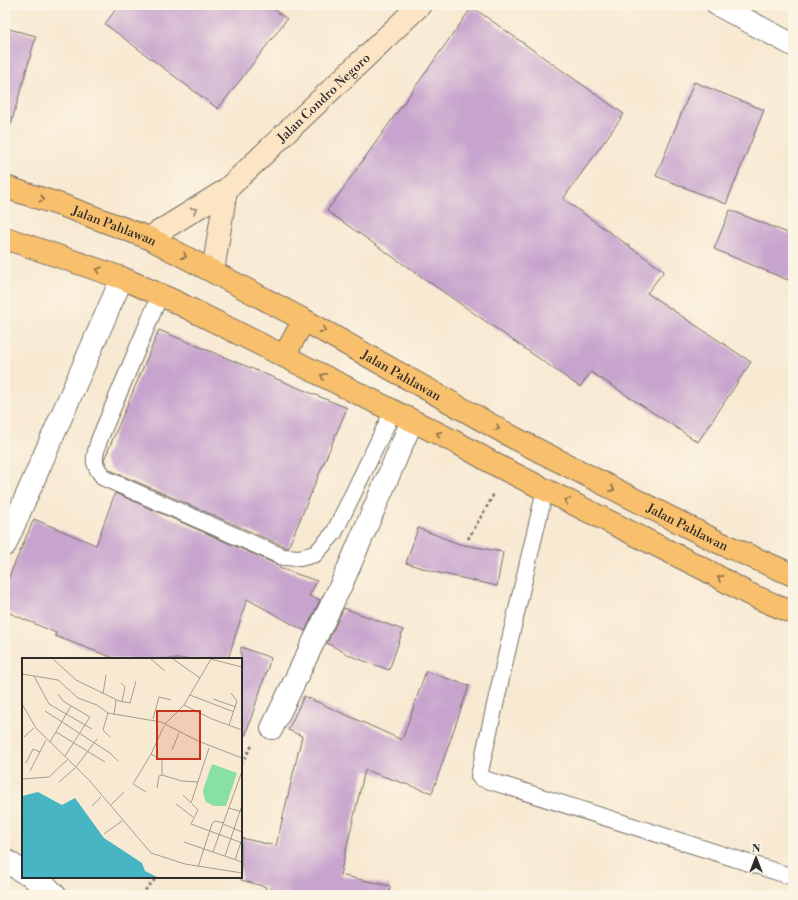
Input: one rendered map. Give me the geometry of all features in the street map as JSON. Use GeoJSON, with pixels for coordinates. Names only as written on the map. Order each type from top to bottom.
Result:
{"type":"FeatureCollection","features":[{"type":"Feature","properties":{"kind":"main road","name":"Jalan Condro Negoro"},"geometry":{"type":"LineString","coordinates":[[149,238],[226,190],[420,5]]}},
{"type":"Feature","properties":{"kind":"main road","name":"Jalan Pahlawan"},"geometry":{"type":"LineString","coordinates":[[5,187],[64,206],[149,238],[304,320],[516,439],[718,542],[793,575]]}},
{"type":"Feature","properties":{"kind":"main road"},"geometry":{"type":"LineString","coordinates":[[213,271],[226,190]]}},
{"type":"Feature","properties":{"kind":"main road"},"geometry":{"type":"LineString","coordinates":[[5,238],[122,278],[160,295],[461,445],[498,466],[706,570],[747,593],[793,613]]}},
{"type":"Feature","properties":{"kind":"main road"},"geometry":{"type":"LineString","coordinates":[[284,356],[304,320]]}},
{"type":"Feature","properties":{"kind":"main road"},"geometry":{"type":"LineString","coordinates":[[461,445],[475,415]]}},
{"type":"Feature","properties":{"kind":"main road"},"geometry":{"type":"LineString","coordinates":[[747,593],[762,561]]}},
{"type":"Feature","properties":{"kind":"street"},"geometry":{"type":"LineString","coordinates":[[718,5],[793,45]]}},
{"type":"Feature","properties":{"kind":"street"},"geometry":{"type":"LineString","coordinates":[[5,545],[122,278]]}},
{"type":"Feature","properties":{"kind":"street"},"geometry":{"type":"LineString","coordinates":[[272,728],[342,583],[412,421]]}},
{"type":"Feature","properties":{"kind":"street"},"geometry":{"type":"LineString","coordinates":[[5,860],[22,871]]}},
{"type":"Feature","properties":{"kind":"street"},"geometry":{"type":"LineString","coordinates":[[34,878],[46,886],[55,895]]}},
{"type":"Feature","properties":{"kind":"lane"},"geometry":{"type":"LineString","coordinates":[[160,295],[99,440],[94,456],[95,467],[104,478],[283,557],[300,558],[315,554],[334,533],[393,411]]}},
{"type":"Feature","properties":{"kind":"lane"},"geometry":{"type":"LineString","coordinates":[[545,490],[503,667],[480,776],[481,778],[793,877]]}},
{"type":"Feature","properties":{"kind":"path"},"geometry":{"type":"LineString","coordinates":[[468,539],[492,498],[498,466]]}},
{"type":"Feature","properties":{"kind":"path"},"geometry":{"type":"LineString","coordinates":[[141,895],[156,878]]}},
{"type":"Feature","properties":{"kind":"building"},"geometry":{"type":"Polygon","coordinates":[[[119,5],[268,5],[287,19],[218,109],[105,24],[119,5]]]}},
{"type":"Feature","properties":{"kind":"building"},"geometry":{"type":"Polygon","coordinates":[[[472,7],[624,114],[563,199],[664,271],[647,293],[751,362],[698,442],[591,372],[580,387],[327,211],[472,7]]]}},
{"type":"Feature","properties":{"kind":"building"},"geometry":{"type":"Polygon","coordinates":[[[5,28],[36,36],[11,124],[5,123],[5,28]]]}},
{"type":"Feature","properties":{"kind":"building"},"geometry":{"type":"Polygon","coordinates":[[[694,82],[764,110],[726,204],[656,176],[694,82]]]}},
{"type":"Feature","properties":{"kind":"building"},"geometry":{"type":"Polygon","coordinates":[[[730,210],[793,235],[793,267],[788,280],[714,249],[730,210]]]}},
{"type":"Feature","properties":{"kind":"building"},"geometry":{"type":"Polygon","coordinates":[[[159,330],[347,408],[288,548],[110,470],[106,464],[104,460],[159,330]]]}},
{"type":"Feature","properties":{"kind":"building"},"geometry":{"type":"Polygon","coordinates":[[[115,493],[280,566],[279,568],[317,581],[309,596],[320,600],[305,631],[247,599],[228,658],[113,658],[55,636],[56,633],[5,611],[5,586],[34,519],[96,545],[115,493]]]}},
{"type":"Feature","properties":{"kind":"building"},"geometry":{"type":"Polygon","coordinates":[[[418,528],[459,544],[503,552],[497,586],[435,572],[406,563],[418,528]]]}},
{"type":"Feature","properties":{"kind":"building"},"geometry":{"type":"Polygon","coordinates":[[[344,608],[403,630],[389,670],[351,656],[327,643],[344,608]]]}},
{"type":"Feature","properties":{"kind":"building"},"geometry":{"type":"Polygon","coordinates":[[[241,647],[271,658],[245,736],[242,735],[241,647]]]}},
{"type":"Feature","properties":{"kind":"building"},"geometry":{"type":"Polygon","coordinates":[[[426,671],[469,686],[432,793],[365,770],[340,875],[390,886],[389,895],[264,895],[266,887],[241,880],[242,838],[276,846],[302,736],[288,730],[304,696],[402,740],[426,671]]]}}]}
